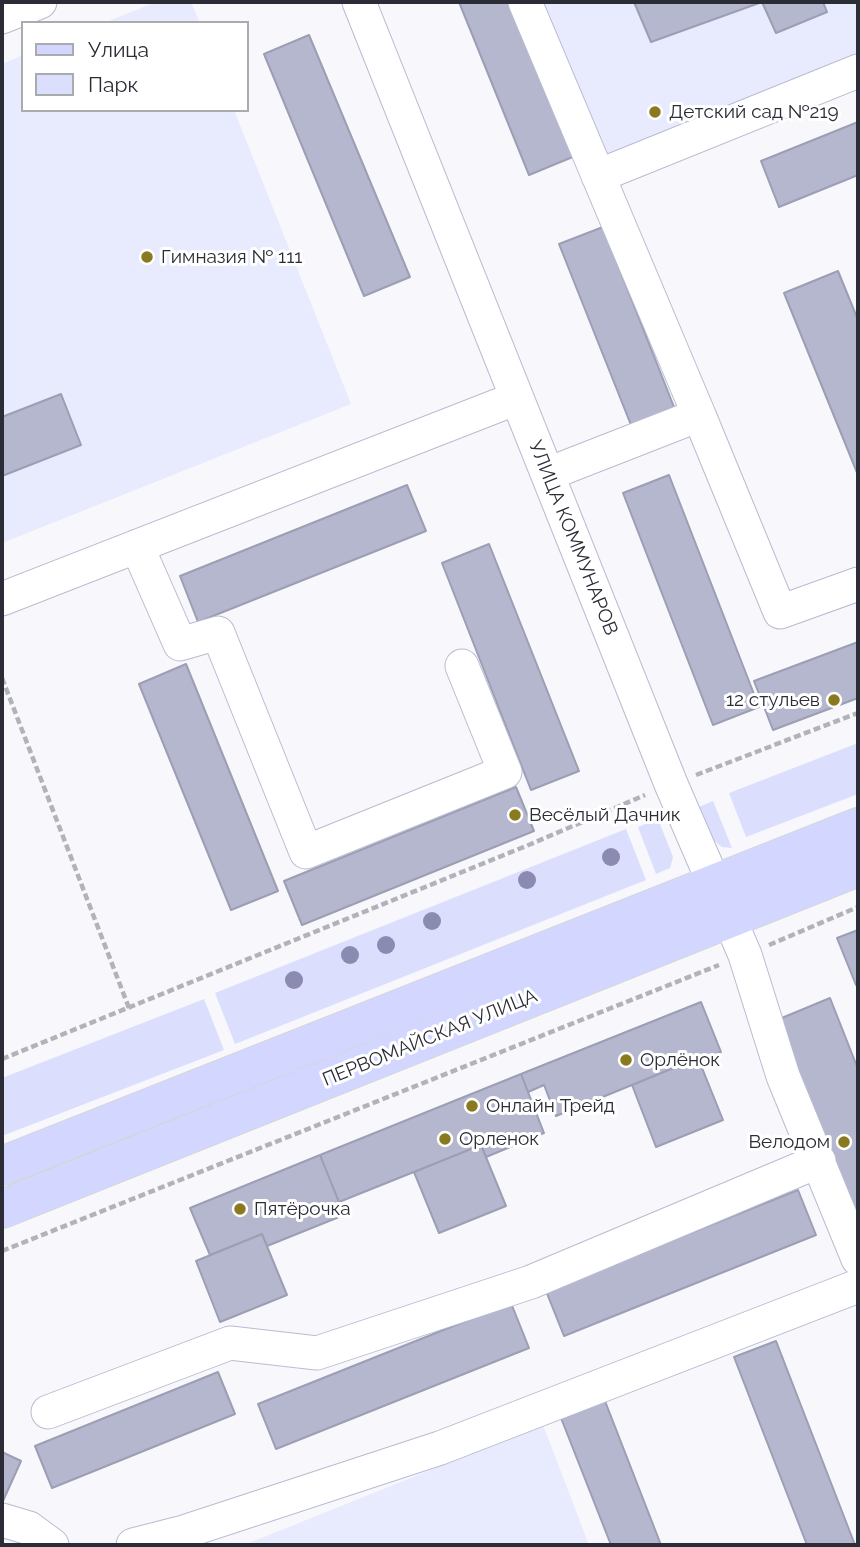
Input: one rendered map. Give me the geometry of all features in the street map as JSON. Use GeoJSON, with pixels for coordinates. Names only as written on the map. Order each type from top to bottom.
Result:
{"type":"FeatureCollection","features":[{"type":"Feature","properties":{"kind":"main road","name":"ПЕРВОМАЙСКАЯ УЛИЦА"},"geometry":{"type":"LineString","coordinates":[[2,1166],[858,827]]}},
{"type":"Feature","properties":{"kind":"main road","name":"ПЕРВОМАЙСКАЯ УЛИЦА"},"geometry":{"type":"LineString","coordinates":[[2,1209],[858,867]]}},
{"type":"Feature","properties":{"kind":"street"},"geometry":{"type":"LineString","coordinates":[[2,17],[40,2]]}},
{"type":"Feature","properties":{"kind":"street","name":"УЛИЦА КОММУНАРОВ"},"geometry":{"type":"LineString","coordinates":[[359,2],[671,784],[746,955],[783,1076],[858,1259]]}},
{"type":"Feature","properties":{"kind":"street"},"geometry":{"type":"LineString","coordinates":[[525,2],[780,612],[858,584]]}},
{"type":"Feature","properties":{"kind":"street"},"geometry":{"type":"LineString","coordinates":[[598,176],[858,71]]}},
{"type":"Feature","properties":{"kind":"street"},"geometry":{"type":"LineString","coordinates":[[2,599],[517,398]]}},
{"type":"Feature","properties":{"kind":"street"},"geometry":{"type":"LineString","coordinates":[[548,474],[699,415]]}},
{"type":"Feature","properties":{"kind":"street"},"geometry":{"type":"LineString","coordinates":[[137,546],[180,645],[218,633],[306,852],[505,772],[462,666]]}},
{"type":"Feature","properties":{"kind":"street"},"geometry":{"type":"LineString","coordinates":[[48,1412],[230,1343],[317,1353],[531,1282],[819,1161]]}},
{"type":"Feature","properties":{"kind":"street"},"geometry":{"type":"LineString","coordinates":[[133,1545],[184,1532],[440,1448],[858,1286]]}},
{"type":"Feature","properties":{"kind":"street"},"geometry":{"type":"LineString","coordinates":[[2,1520],[29,1528],[52,1545]]}},
{"type":"Feature","properties":{"kind":"path"},"geometry":{"type":"LineString","coordinates":[[2,677],[129,1007]]}},
{"type":"Feature","properties":{"kind":"path"},"geometry":{"type":"LineString","coordinates":[[2,1059],[531,844],[671,784],[858,713]]}},
{"type":"Feature","properties":{"kind":"path"},"geometry":{"type":"LineString","coordinates":[[2,1251],[746,955],[858,907]]}},
{"type":"Feature","properties":{"kind":"shaded area"},"geometry":{"type":"Polygon","coordinates":[[[156,2],[191,2],[199,21],[109,21],[156,2]]]}},
{"type":"Feature","properties":{"kind":"shaded area","name":"Детский сад №219"},"geometry":{"type":"Polygon","coordinates":[[[535,2],[858,2],[858,59],[601,164],[535,2]]]}},
{"type":"Feature","properties":{"kind":"shaded area","name":"Гимназия № 111"},"geometry":{"type":"Polygon","coordinates":[[[21,56],[21,112],[235,112],[351,404],[2,543],[2,64],[21,56]]]}},
{"type":"Feature","properties":{"kind":"shaded area"},"geometry":{"type":"Polygon","coordinates":[[[543,1425],[589,1545],[244,1545],[543,1425]]]}},
{"type":"Feature","properties":{"kind":"green space"},"geometry":{"type":"Polygon","coordinates":[[[858,743],[858,794],[746,837],[729,793],[858,743]]]}},
{"type":"Feature","properties":{"kind":"green space"},"geometry":{"type":"Polygon","coordinates":[[[713,801],[732,848],[722,847],[712,839],[699,807],[713,801]]]}},
{"type":"Feature","properties":{"kind":"green space"},"geometry":{"type":"Polygon","coordinates":[[[658,819],[673,857],[670,868],[656,874],[638,827],[658,819]]]}},
{"type":"Feature","properties":{"kind":"green space"},"geometry":{"type":"Polygon","coordinates":[[[626,829],[646,880],[235,1044],[215,993],[626,829]]]}},
{"type":"Feature","properties":{"kind":"green space"},"geometry":{"type":"Polygon","coordinates":[[[204,999],[224,1050],[2,1136],[2,1078],[204,999]]]}},
{"type":"Feature","properties":{"kind":"building"},"geometry":{"type":"Polygon","coordinates":[[[459,2],[512,2],[575,156],[529,175],[459,2]]]}},
{"type":"Feature","properties":{"kind":"building"},"geometry":{"type":"Polygon","coordinates":[[[634,2],[762,2],[651,42],[634,2]]]}},
{"type":"Feature","properties":{"kind":"building"},"geometry":{"type":"Polygon","coordinates":[[[762,2],[823,2],[827,12],[776,33],[762,2]]]}},
{"type":"Feature","properties":{"kind":"building"},"geometry":{"type":"Polygon","coordinates":[[[309,35],[410,277],[364,296],[264,54],[309,35]]]}},
{"type":"Feature","properties":{"kind":"building"},"geometry":{"type":"Polygon","coordinates":[[[858,122],[858,175],[779,207],[761,161],[858,122]]]}},
{"type":"Feature","properties":{"kind":"building"},"geometry":{"type":"Polygon","coordinates":[[[603,227],[674,407],[631,425],[559,244],[603,227]]]}},
{"type":"Feature","properties":{"kind":"building"},"geometry":{"type":"Polygon","coordinates":[[[838,271],[858,320],[858,475],[784,293],[838,271]]]}},
{"type":"Feature","properties":{"kind":"building"},"geometry":{"type":"Polygon","coordinates":[[[61,394],[81,445],[2,476],[2,417],[61,394]]]}},
{"type":"Feature","properties":{"kind":"building"},"geometry":{"type":"Polygon","coordinates":[[[669,475],[759,707],[713,725],[623,493],[669,475]]]}},
{"type":"Feature","properties":{"kind":"building"},"geometry":{"type":"Polygon","coordinates":[[[407,485],[426,531],[198,622],[180,576],[407,485]]]}},
{"type":"Feature","properties":{"kind":"building"},"geometry":{"type":"Polygon","coordinates":[[[489,544],[579,771],[531,790],[442,563],[489,544]]]}},
{"type":"Feature","properties":{"kind":"building"},"geometry":{"type":"Polygon","coordinates":[[[858,642],[858,698],[773,730],[754,681],[858,642]]]}},
{"type":"Feature","properties":{"kind":"building"},"geometry":{"type":"Polygon","coordinates":[[[186,664],[278,891],[231,910],[139,684],[186,664]]]}},
{"type":"Feature","properties":{"kind":"building"},"geometry":{"type":"Polygon","coordinates":[[[516,787],[534,831],[302,925],[284,881],[516,787]]]}},
{"type":"Feature","properties":{"kind":"building"},"geometry":{"type":"Polygon","coordinates":[[[858,930],[858,984],[856,985],[837,938],[858,930]]]}},
{"type":"Feature","properties":{"kind":"building"},"geometry":{"type":"Polygon","coordinates":[[[830,998],[858,1069],[858,1226],[777,1020],[830,998]]]}},
{"type":"Feature","properties":{"kind":"building","name":"Орлёнок"},"geometry":{"type":"Polygon","coordinates":[[[701,1002],[721,1052],[700,1061],[698,1058],[556,1116],[544,1085],[528,1092],[521,1074],[701,1002]]]}},
{"type":"Feature","properties":{"kind":"building"},"geometry":{"type":"Polygon","coordinates":[[[698,1058],[723,1120],[656,1147],[632,1085],[698,1058]]]}},
{"type":"Feature","properties":{"kind":"building","name":"Орленок"},"geometry":{"type":"Polygon","coordinates":[[[521,1074],[544,1133],[486,1157],[481,1145],[339,1202],[320,1155],[521,1074]]]}},
{"type":"Feature","properties":{"kind":"building"},"geometry":{"type":"Polygon","coordinates":[[[481,1145],[506,1206],[439,1233],[414,1172],[481,1145]]]}},
{"type":"Feature","properties":{"kind":"building"},"geometry":{"type":"Polygon","coordinates":[[[320,1155],[344,1215],[267,1246],[262,1234],[210,1255],[190,1208],[320,1155]]]}},
{"type":"Feature","properties":{"kind":"building"},"geometry":{"type":"Polygon","coordinates":[[[798,1190],[816,1235],[564,1336],[546,1291],[798,1190]]]}},
{"type":"Feature","properties":{"kind":"building"},"geometry":{"type":"Polygon","coordinates":[[[262,1234],[287,1295],[220,1322],[196,1261],[262,1234]]]}},
{"type":"Feature","properties":{"kind":"building"},"geometry":{"type":"Polygon","coordinates":[[[511,1303],[529,1348],[276,1449],[258,1404],[511,1303]]]}},
{"type":"Feature","properties":{"kind":"building"},"geometry":{"type":"Polygon","coordinates":[[[776,1341],[855,1545],[807,1545],[734,1357],[776,1341]]]}},
{"type":"Feature","properties":{"kind":"building"},"geometry":{"type":"Polygon","coordinates":[[[218,1372],[235,1414],[52,1488],[35,1446],[218,1372]]]}},
{"type":"Feature","properties":{"kind":"building"},"geometry":{"type":"Polygon","coordinates":[[[605,1401],[661,1545],[611,1545],[561,1418],[605,1401]]]}},
{"type":"Feature","properties":{"kind":"building"},"geometry":{"type":"Polygon","coordinates":[[[2,1452],[21,1461],[3,1501],[2,1500],[2,1452]]]}},
{"type":"Feature","properties":{"kind":"place","name":"Детский сад №219"},"geometry":{"type":"Point","coordinates":[655,112]}},
{"type":"Feature","properties":{"kind":"place","name":"Гимназия № 111"},"geometry":{"type":"Point","coordinates":[147,257]}},
{"type":"Feature","properties":{"kind":"place","name":"12 стульев"},"geometry":{"type":"Point","coordinates":[834,700]}},
{"type":"Feature","properties":{"kind":"place","name":"Весёлый Дачник"},"geometry":{"type":"Point","coordinates":[515,815]}},
{"type":"Feature","properties":{"kind":"place","name":"Орлёнок"},"geometry":{"type":"Point","coordinates":[626,1060]}},
{"type":"Feature","properties":{"kind":"place","name":"Онлайн Трейд"},"geometry":{"type":"Point","coordinates":[472,1106]}},
{"type":"Feature","properties":{"kind":"place","name":"Орленок"},"geometry":{"type":"Point","coordinates":[445,1139]}},
{"type":"Feature","properties":{"kind":"place","name":"Велодом"},"geometry":{"type":"Point","coordinates":[844,1142]}},
{"type":"Feature","properties":{"kind":"place","name":"Пятёрочка"},"geometry":{"type":"Point","coordinates":[240,1209]}}]}
